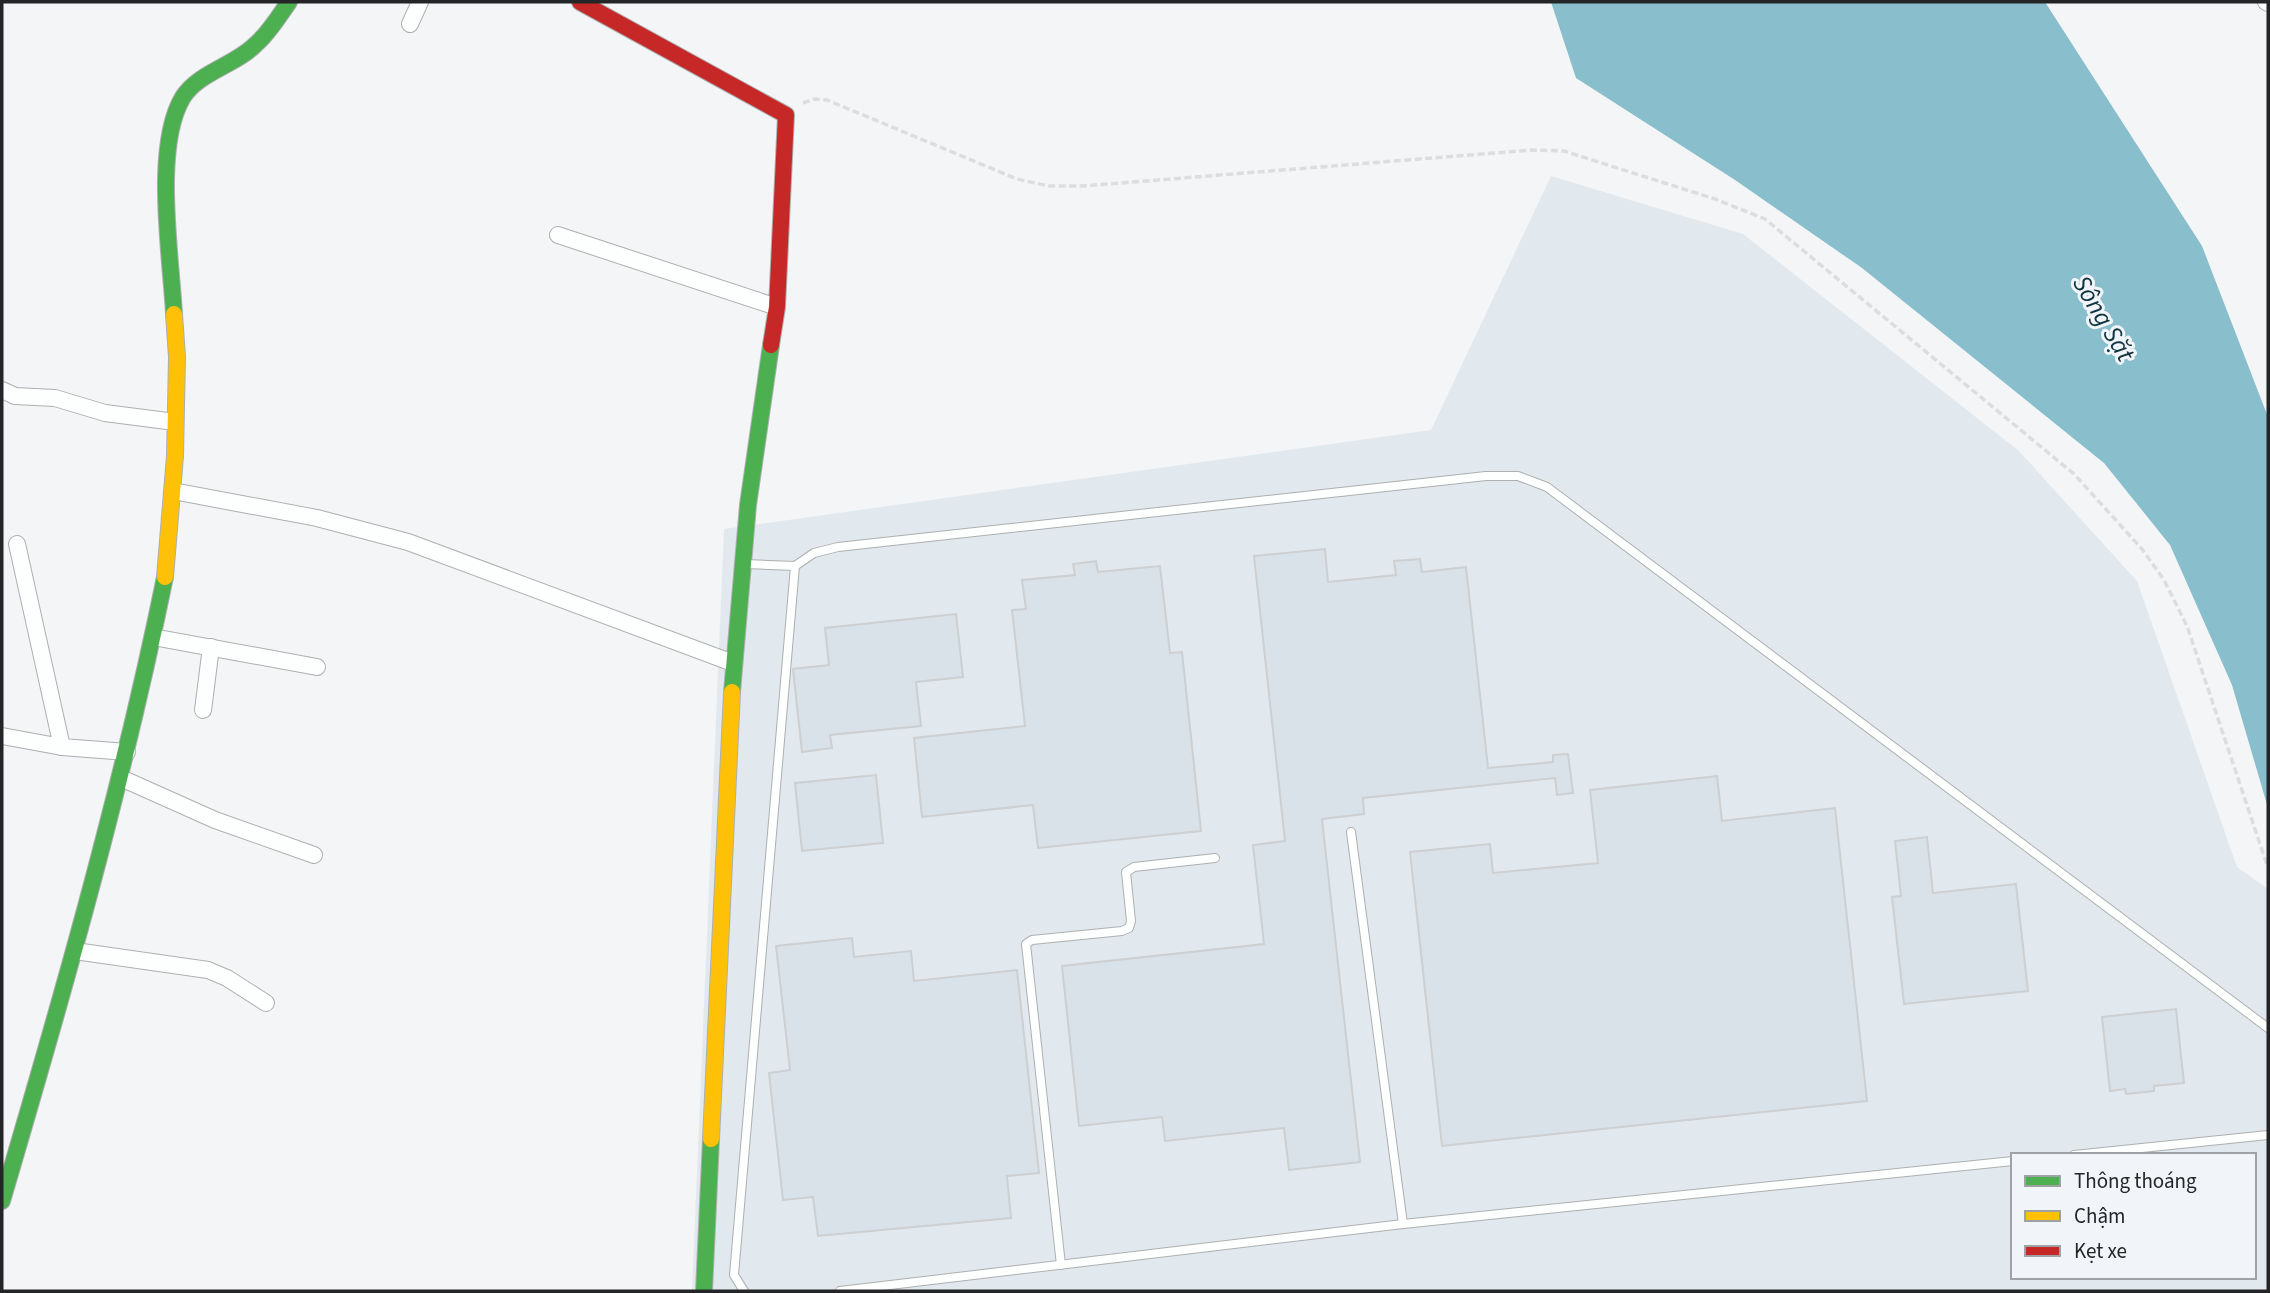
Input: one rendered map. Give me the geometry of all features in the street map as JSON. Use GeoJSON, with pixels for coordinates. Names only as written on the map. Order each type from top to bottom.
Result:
{"type":"FeatureCollection","features":[{"type":"Feature","properties":{"kind":"street"},"geometry":{"type":"LineString","coordinates":[[2,1201],[75,951],[121,778],[169,557],[176,333],[166,179],[169,135],[183,97],[203,79],[256,45],[289,2]]}},
{"type":"Feature","properties":{"kind":"street"},"geometry":{"type":"LineString","coordinates":[[410,24],[420,2]]}},
{"type":"Feature","properties":{"kind":"street"},"geometry":{"type":"LineString","coordinates":[[580,2],[786,115],[777,307],[748,505],[733,663],[704,1291]]}},
{"type":"Feature","properties":{"kind":"street"},"geometry":{"type":"LineString","coordinates":[[558,235],[777,307]]}},
{"type":"Feature","properties":{"kind":"street"},"geometry":{"type":"LineString","coordinates":[[2,390],[15,396],[55,398],[105,413],[175,422]]}},
{"type":"Feature","properties":{"kind":"street"},"geometry":{"type":"LineString","coordinates":[[173,491],[317,518],[408,542],[733,663]]}},
{"type":"Feature","properties":{"kind":"street"},"geometry":{"type":"LineString","coordinates":[[17,544],[62,747]]}},
{"type":"Feature","properties":{"kind":"street"},"geometry":{"type":"LineString","coordinates":[[153,637],[317,667]]}},
{"type":"Feature","properties":{"kind":"street"},"geometry":{"type":"LineString","coordinates":[[203,710],[211,648]]}},
{"type":"Feature","properties":{"kind":"street"},"geometry":{"type":"LineString","coordinates":[[2,736],[62,747],[127,752]]}},
{"type":"Feature","properties":{"kind":"street"},"geometry":{"type":"LineString","coordinates":[[121,778],[215,820],[314,855]]}},
{"type":"Feature","properties":{"kind":"street"},"geometry":{"type":"LineString","coordinates":[[75,951],[208,971],[227,978],[266,1003]]}},
{"type":"Feature","properties":{"kind":"lane"},"geometry":{"type":"LineString","coordinates":[[743,564],[795,566],[814,553],[838,547],[1473,478],[1518,476],[1547,487],[2268,1028]]}},
{"type":"Feature","properties":{"kind":"lane"},"geometry":{"type":"LineString","coordinates":[[744,1291],[734,1275],[795,566]]}},
{"type":"Feature","properties":{"kind":"lane"},"geometry":{"type":"LineString","coordinates":[[1351,832],[1403,1224]]}},
{"type":"Feature","properties":{"kind":"lane"},"geometry":{"type":"LineString","coordinates":[[1061,1265],[1026,944],[1032,940],[1122,931],[1131,921],[1126,872],[1134,867],[1215,859]]}},
{"type":"Feature","properties":{"kind":"lane"},"geometry":{"type":"LineString","coordinates":[[2093,1153],[2268,1135]]}},
{"type":"Feature","properties":{"kind":"lane"},"geometry":{"type":"LineString","coordinates":[[841,1291],[1403,1224],[2011,1161]]}},
{"type":"Feature","properties":{"kind":"path"},"geometry":{"type":"LineString","coordinates":[[786,115],[814,99],[827,100],[1017,179],[1049,186],[1518,150],[1564,151],[1715,199],[1765,219],[2074,474],[2142,549],[2164,580],[2187,626],[2268,867]]}},
{"type":"Feature","properties":{"kind":"shaded area"},"geometry":{"type":"Polygon","coordinates":[[[1551,176],[1743,234],[2019,451],[2137,581],[2237,867],[2268,889],[2268,1291],[692,1291],[724,529],[1431,430],[1551,176]]]}},
{"type":"Feature","properties":{"kind":"water","name":"Sông Sặt"},"geometry":{"type":"Polygon","coordinates":[[[1551,2],[2045,2],[2202,246],[2268,417],[2268,808],[2232,685],[2170,545],[2104,463],[1862,268],[1735,180],[1576,78],[1551,2]]]}},
{"type":"Feature","properties":{"kind":"building"},"geometry":{"type":"Polygon","coordinates":[[[1325,549],[1328,582],[1396,575],[1394,561],[1420,559],[1422,572],[1466,567],[1488,768],[1553,762],[1553,755],[1568,754],[1573,793],[1557,795],[1555,778],[1363,798],[1364,814],[1322,819],[1360,1162],[1289,1170],[1284,1128],[1165,1141],[1162,1117],[1079,1126],[1062,966],[1264,944],[1253,845],[1285,841],[1254,556],[1325,549]]]}},
{"type":"Feature","properties":{"kind":"building"},"geometry":{"type":"Polygon","coordinates":[[[1096,561],[1098,572],[1160,566],[1170,653],[1182,652],[1201,831],[1038,848],[1033,805],[922,817],[914,738],[1025,726],[1012,610],[1026,609],[1022,580],[1075,575],[1073,564],[1096,561]]]}},
{"type":"Feature","properties":{"kind":"building"},"geometry":{"type":"Polygon","coordinates":[[[956,614],[963,677],[916,682],[921,726],[830,735],[832,748],[802,752],[793,669],[829,665],[825,628],[956,614]]]}},
{"type":"Feature","properties":{"kind":"building"},"geometry":{"type":"Polygon","coordinates":[[[876,775],[883,843],[802,851],[795,783],[876,775]]]}},
{"type":"Feature","properties":{"kind":"building"},"geometry":{"type":"Polygon","coordinates":[[[1717,776],[1722,821],[1835,808],[1867,1101],[1442,1146],[1410,852],[1490,844],[1493,873],[1598,863],[1590,790],[1717,776]]]}},
{"type":"Feature","properties":{"kind":"building"},"geometry":{"type":"Polygon","coordinates":[[[1927,837],[1933,893],[2016,884],[2028,991],[1904,1004],[1892,897],[1901,896],[1895,841],[1927,837]]]}},
{"type":"Feature","properties":{"kind":"building"},"geometry":{"type":"Polygon","coordinates":[[[852,938],[854,957],[911,951],[914,981],[1017,970],[1039,1173],[1007,1176],[1011,1218],[818,1236],[813,1197],[783,1200],[769,1073],[790,1070],[776,946],[852,938]]]}},
{"type":"Feature","properties":{"kind":"building"},"geometry":{"type":"Polygon","coordinates":[[[2176,1009],[2184,1083],[2154,1086],[2154,1091],[2126,1094],[2125,1089],[2110,1091],[2102,1017],[2176,1009]]]}},
{"type":"Feature","properties":{"kind":"traffic: fast"},"geometry":{"type":"LineString","coordinates":[[174,314],[166,202],[166,172],[174,118],[190,88],[248,51],[265,35],[289,2]]}},
{"type":"Feature","properties":{"kind":"traffic: fast"},"geometry":{"type":"LineString","coordinates":[[732,692],[748,505],[771,345]]}},
{"type":"Feature","properties":{"kind":"traffic: fast"},"geometry":{"type":"LineString","coordinates":[[2,1201],[111,813],[165,577]]}},
{"type":"Feature","properties":{"kind":"traffic: fast"},"geometry":{"type":"LineString","coordinates":[[704,1291],[711,1139]]}},
{"type":"Feature","properties":{"kind":"traffic: slow"},"geometry":{"type":"LineString","coordinates":[[165,577],[175,456],[177,357],[174,314]]}},
{"type":"Feature","properties":{"kind":"traffic: slow"},"geometry":{"type":"LineString","coordinates":[[711,1139],[732,692]]}},
{"type":"Feature","properties":{"kind":"traffic: jam"},"geometry":{"type":"LineString","coordinates":[[580,2],[786,115],[777,307],[771,345]]}}]}
